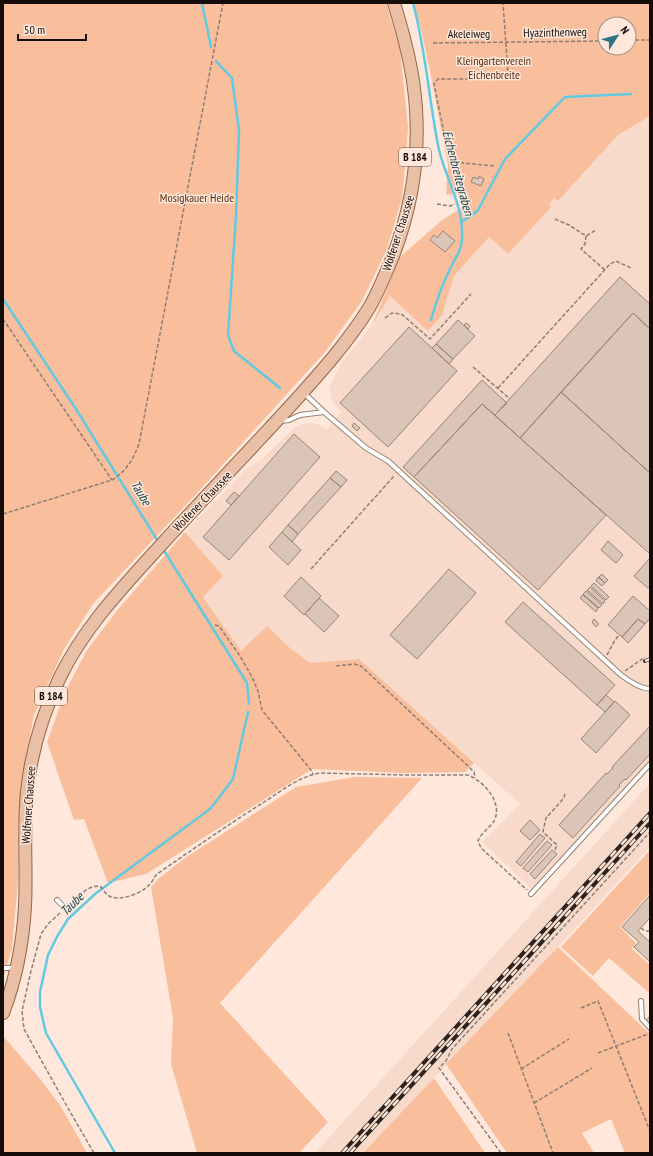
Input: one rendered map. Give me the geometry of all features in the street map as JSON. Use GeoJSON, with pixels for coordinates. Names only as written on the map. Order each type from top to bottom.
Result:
{"type":"FeatureCollection","features":[{"type":"Feature","properties":{"kind":"main road","name":"Wolfener Chaussee"},"geometry":{"type":"LineString","coordinates":[[3,1013],[17,968],[23,932],[25,906],[25,829],[27,789],[31,761],[42,720],[58,680],[75,649],[105,608],[169,536],[277,421],[342,346],[370,306],[396,248],[410,196],[416,138],[415,100],[410,65],[394,3]]}},
{"type":"Feature","properties":{"kind":"lane"},"geometry":{"type":"LineString","coordinates":[[303,392],[366,448],[388,461],[398,472],[621,675],[632,684],[650,689]]}},
{"type":"Feature","properties":{"kind":"lane"},"geometry":{"type":"LineString","coordinates":[[277,421],[289,420],[300,415],[324,412]]}},
{"type":"Feature","properties":{"kind":"lane"},"geometry":{"type":"LineString","coordinates":[[531,894],[650,764]]}},
{"type":"Feature","properties":{"kind":"lane"},"geometry":{"type":"LineString","coordinates":[[57,900],[65,908]]}},
{"type":"Feature","properties":{"kind":"lane"},"geometry":{"type":"LineString","coordinates":[[3,968],[17,968]]}},
{"type":"Feature","properties":{"kind":"lane"},"geometry":{"type":"LineString","coordinates":[[641,1001],[642,1019],[650,1028]]}},
{"type":"Feature","properties":{"kind":"path"},"geometry":{"type":"LineString","coordinates":[[3,514],[112,480],[126,469],[134,456],[139,444],[223,3]]}},
{"type":"Feature","properties":{"kind":"path"},"geometry":{"type":"LineString","coordinates":[[494,166],[453,162],[449,158],[434,84],[438,79],[503,79],[508,74],[503,3]]}},
{"type":"Feature","properties":{"kind":"path"},"geometry":{"type":"LineString","coordinates":[[637,40],[650,40]]}},
{"type":"Feature","properties":{"kind":"path","name":"Hyazinthenweg"},"geometry":{"type":"LineString","coordinates":[[506,42],[597,41]]}},
{"type":"Feature","properties":{"kind":"path","name":"Akeleiweg"},"geometry":{"type":"LineString","coordinates":[[433,43],[506,42]]}},
{"type":"Feature","properties":{"kind":"path"},"geometry":{"type":"LineString","coordinates":[[437,204],[450,206],[455,204]]}},
{"type":"Feature","properties":{"kind":"path"},"geometry":{"type":"LineString","coordinates":[[555,219],[569,225],[586,236]]}},
{"type":"Feature","properties":{"kind":"path"},"geometry":{"type":"LineString","coordinates":[[586,236],[596,230]]}},
{"type":"Feature","properties":{"kind":"path"},"geometry":{"type":"LineString","coordinates":[[586,236],[585,244],[581,249],[605,270]]}},
{"type":"Feature","properties":{"kind":"path"},"geometry":{"type":"LineString","coordinates":[[498,388],[612,263],[616,261],[631,268]]}},
{"type":"Feature","properties":{"kind":"path"},"geometry":{"type":"LineString","coordinates":[[385,318],[392,313],[401,314],[430,339],[471,294]]}},
{"type":"Feature","properties":{"kind":"path"},"geometry":{"type":"LineString","coordinates":[[3,319],[112,480]]}},
{"type":"Feature","properties":{"kind":"path"},"geometry":{"type":"LineString","coordinates":[[473,366],[510,399]]}},
{"type":"Feature","properties":{"kind":"path"},"geometry":{"type":"LineString","coordinates":[[311,569],[398,472]]}},
{"type":"Feature","properties":{"kind":"path"},"geometry":{"type":"LineString","coordinates":[[215,625],[218,626],[240,656],[252,677],[258,691],[262,710],[313,774]]}},
{"type":"Feature","properties":{"kind":"path"},"geometry":{"type":"LineString","coordinates":[[603,659],[609,652],[614,640],[619,635]]}},
{"type":"Feature","properties":{"kind":"path"},"geometry":{"type":"LineString","coordinates":[[621,675],[645,657]]}},
{"type":"Feature","properties":{"kind":"path"},"geometry":{"type":"LineString","coordinates":[[336,666],[354,664],[361,666],[469,767],[474,772],[475,778]]}},
{"type":"Feature","properties":{"kind":"path"},"geometry":{"type":"LineString","coordinates":[[94,1153],[24,1029],[22,1011],[41,934],[48,924],[88,888],[94,886],[101,887],[107,895],[118,898],[125,897],[142,890],[150,884],[157,874],[215,834],[294,783],[313,774],[321,773],[468,775],[475,778],[492,796],[496,803],[495,820],[480,836],[478,841],[481,848],[531,894]]}},
{"type":"Feature","properties":{"kind":"path"},"geometry":{"type":"LineString","coordinates":[[556,850],[557,846],[555,843],[543,832],[546,818],[564,798],[565,793]]}},
{"type":"Feature","properties":{"kind":"path"},"geometry":{"type":"LineString","coordinates":[[501,1153],[439,1068],[446,1061],[452,1049],[650,832]]}},
{"type":"Feature","properties":{"kind":"path"},"geometry":{"type":"LineString","coordinates":[[641,928],[645,931],[650,931]]}},
{"type":"Feature","properties":{"kind":"path"},"geometry":{"type":"LineString","coordinates":[[581,1008],[598,1001],[650,1131]]}},
{"type":"Feature","properties":{"kind":"path"},"geometry":{"type":"LineString","coordinates":[[508,1033],[553,1153]]}},
{"type":"Feature","properties":{"kind":"path"},"geometry":{"type":"LineString","coordinates":[[598,1053],[650,1033]]}},
{"type":"Feature","properties":{"kind":"path"},"geometry":{"type":"LineString","coordinates":[[521,1069],[569,1040]]}},
{"type":"Feature","properties":{"kind":"path"},"geometry":{"type":"LineString","coordinates":[[534,1103],[592,1068]]}},
{"type":"Feature","properties":{"kind":"shaded area"},"geometry":{"type":"Polygon","coordinates":[[[650,116],[650,760],[532,889],[482,842],[520,804],[359,659],[310,663],[290,648],[241,652],[203,597],[194,543],[185,532],[247,468],[261,460],[295,427],[309,423],[317,424],[327,429],[341,413],[332,400],[329,389],[341,363],[372,325],[390,296],[428,330],[442,315],[454,276],[489,237],[508,254],[554,198],[558,201],[618,135],[650,116]]]}},
{"type":"Feature","properties":{"kind":"shaded area"},"geometry":{"type":"Polygon","coordinates":[[[650,783],[650,847],[558,947],[363,1153],[315,1153],[650,783]]]}},
{"type":"Feature","properties":{"kind":"green space","name":"Mosigkauer Heide"},"geometry":{"type":"Polygon","coordinates":[[[3,3],[386,3],[400,49],[408,127],[402,198],[387,249],[362,301],[325,352],[199,491],[93,604],[64,649],[34,715],[22,775],[18,829],[18,882],[12,948],[3,979],[3,3]]]}},
{"type":"Feature","properties":{"kind":"green space","name":"Kleingartenverein Eichenbreite"},"geometry":{"type":"Polygon","coordinates":[[[413,3],[650,3],[650,116],[618,135],[558,201],[554,198],[549,204],[551,207],[508,254],[489,237],[454,276],[442,315],[428,331],[390,296],[372,325],[400,257],[442,220],[463,207],[461,193],[446,195],[448,165],[421,29],[413,3]]]}},
{"type":"Feature","properties":{"kind":"green space"},"geometry":{"type":"Polygon","coordinates":[[[185,532],[223,576],[203,597],[241,651],[267,626],[290,648],[310,663],[359,659],[474,763],[465,772],[404,773],[312,769],[146,874],[108,883],[84,819],[74,820],[47,742],[65,692],[87,650],[115,613],[185,532]]]}},
{"type":"Feature","properties":{"kind":"green space"},"geometry":{"type":"Polygon","coordinates":[[[354,777],[422,778],[220,1003],[328,1122],[299,1153],[197,1153],[171,1064],[173,1018],[151,887],[158,879],[185,858],[296,787],[354,777]]]}},
{"type":"Feature","properties":{"kind":"green space"},"geometry":{"type":"Polygon","coordinates":[[[650,850],[650,893],[620,927],[636,943],[632,949],[650,965],[650,994],[609,958],[593,976],[561,947],[650,850]]]}},
{"type":"Feature","properties":{"kind":"green space"},"geometry":{"type":"Polygon","coordinates":[[[558,947],[650,1034],[650,1153],[625,1153],[611,1119],[582,1133],[594,1153],[507,1153],[446,1064],[558,947]]]}},
{"type":"Feature","properties":{"kind":"green space"},"geometry":{"type":"Polygon","coordinates":[[[3,1036],[36,1074],[60,1105],[87,1153],[3,1153],[3,1036]]]}},
{"type":"Feature","properties":{"kind":"green space"},"geometry":{"type":"Polygon","coordinates":[[[434,1078],[485,1153],[363,1153],[434,1078]]]}},
{"type":"Feature","properties":{"kind":"building"},"geometry":{"type":"Polygon","coordinates":[[[479,176],[484,179],[481,186],[471,182],[473,177],[478,179],[479,176]]]}},
{"type":"Feature","properties":{"kind":"building"},"geometry":{"type":"Polygon","coordinates":[[[443,231],[455,241],[445,252],[430,240],[434,235],[437,238],[443,231]]]}},
{"type":"Feature","properties":{"kind":"building"},"geometry":{"type":"Polygon","coordinates":[[[620,277],[650,304],[650,329],[633,313],[520,438],[495,415],[620,277]]]}},
{"type":"Feature","properties":{"kind":"building"},"geometry":{"type":"Polygon","coordinates":[[[633,313],[650,329],[650,473],[561,392],[633,313]]]}},
{"type":"Feature","properties":{"kind":"building"},"geometry":{"type":"Polygon","coordinates":[[[458,320],[475,336],[453,359],[436,344],[458,320]]]}},
{"type":"Feature","properties":{"kind":"building"},"geometry":{"type":"Polygon","coordinates":[[[466,323],[470,326],[468,329],[464,325],[466,323]]]}},
{"type":"Feature","properties":{"kind":"building"},"geometry":{"type":"Polygon","coordinates":[[[409,327],[457,371],[388,447],[340,403],[409,327]]]}},
{"type":"Feature","properties":{"kind":"building"},"geometry":{"type":"Polygon","coordinates":[[[436,344],[453,359],[449,364],[432,348],[436,344]]]}},
{"type":"Feature","properties":{"kind":"building"},"geometry":{"type":"Polygon","coordinates":[[[482,380],[507,403],[495,415],[482,404],[414,477],[403,467],[482,380]]]}},
{"type":"Feature","properties":{"kind":"building"},"geometry":{"type":"Polygon","coordinates":[[[561,392],[650,473],[650,554],[520,438],[561,392]]]}},
{"type":"Feature","properties":{"kind":"building"},"geometry":{"type":"Polygon","coordinates":[[[482,404],[606,515],[538,590],[414,477],[482,404]]]}},
{"type":"Feature","properties":{"kind":"building"},"geometry":{"type":"Polygon","coordinates":[[[354,423],[360,428],[357,431],[352,426],[354,423]]]}},
{"type":"Feature","properties":{"kind":"building"},"geometry":{"type":"Polygon","coordinates":[[[294,434],[320,457],[229,560],[203,537],[294,434]]]}},
{"type":"Feature","properties":{"kind":"building"},"geometry":{"type":"Polygon","coordinates":[[[336,471],[347,480],[341,487],[330,478],[336,471]]]}},
{"type":"Feature","properties":{"kind":"building"},"geometry":{"type":"Polygon","coordinates":[[[330,478],[341,487],[298,534],[288,525],[330,478]]]}},
{"type":"Feature","properties":{"kind":"building"},"geometry":{"type":"Polygon","coordinates":[[[234,492],[239,496],[231,505],[226,501],[234,492]]]}},
{"type":"Feature","properties":{"kind":"building"},"geometry":{"type":"Polygon","coordinates":[[[288,525],[298,534],[292,542],[282,532],[288,525]]]}},
{"type":"Feature","properties":{"kind":"building"},"geometry":{"type":"Polygon","coordinates":[[[282,532],[301,550],[288,565],[269,547],[282,532]]]}},
{"type":"Feature","properties":{"kind":"building"},"geometry":{"type":"Polygon","coordinates":[[[608,541],[623,555],[616,563],[601,550],[608,541]]]}},
{"type":"Feature","properties":{"kind":"building"},"geometry":{"type":"Polygon","coordinates":[[[650,558],[650,586],[648,588],[634,576],[650,558]]]}},
{"type":"Feature","properties":{"kind":"building"},"geometry":{"type":"Polygon","coordinates":[[[449,569],[476,593],[417,659],[390,635],[449,569]]]}},
{"type":"Feature","properties":{"kind":"building"},"geometry":{"type":"Polygon","coordinates":[[[602,574],[608,580],[605,583],[599,577],[602,574]]]}},
{"type":"Feature","properties":{"kind":"building"},"geometry":{"type":"Polygon","coordinates":[[[301,577],[321,596],[304,615],[284,596],[301,577]]]}},
{"type":"Feature","properties":{"kind":"building"},"geometry":{"type":"Polygon","coordinates":[[[598,577],[605,583],[602,586],[596,581],[598,577]]]}},
{"type":"Feature","properties":{"kind":"building"},"geometry":{"type":"Polygon","coordinates":[[[594,583],[609,597],[606,600],[591,586],[594,583]]]}},
{"type":"Feature","properties":{"kind":"building"},"geometry":{"type":"Polygon","coordinates":[[[590,587],[605,601],[603,604],[587,590],[590,587]]]}},
{"type":"Feature","properties":{"kind":"building"},"geometry":{"type":"Polygon","coordinates":[[[586,591],[602,605],[599,608],[583,594],[586,591]]]}},
{"type":"Feature","properties":{"kind":"building"},"geometry":{"type":"Polygon","coordinates":[[[583,595],[598,608],[596,612],[580,598],[583,595]]]}},
{"type":"Feature","properties":{"kind":"building"},"geometry":{"type":"Polygon","coordinates":[[[633,596],[650,611],[650,618],[645,624],[638,619],[622,637],[608,625],[633,596]]]}},
{"type":"Feature","properties":{"kind":"building"},"geometry":{"type":"Polygon","coordinates":[[[319,598],[339,616],[324,632],[305,614],[319,598]]]}},
{"type":"Feature","properties":{"kind":"building"},"geometry":{"type":"Polygon","coordinates":[[[523,602],[615,685],[597,705],[505,622],[523,602]]]}},
{"type":"Feature","properties":{"kind":"building"},"geometry":{"type":"Polygon","coordinates":[[[594,619],[599,624],[596,627],[592,622],[594,619]]]}},
{"type":"Feature","properties":{"kind":"building"},"geometry":{"type":"Polygon","coordinates":[[[638,619],[645,624],[628,643],[622,637],[638,619]]]}},
{"type":"Feature","properties":{"kind":"building"},"geometry":{"type":"Polygon","coordinates":[[[606,695],[614,702],[605,712],[597,705],[606,695]]]}},
{"type":"Feature","properties":{"kind":"building"},"geometry":{"type":"Polygon","coordinates":[[[615,701],[630,715],[596,753],[581,739],[615,701]]]}},
{"type":"Feature","properties":{"kind":"building"},"geometry":{"type":"Polygon","coordinates":[[[650,726],[650,754],[626,780],[625,779],[619,785],[620,786],[573,838],[559,825],[650,726]]]}},
{"type":"Feature","properties":{"kind":"building"},"geometry":{"type":"Polygon","coordinates":[[[530,820],[540,830],[530,840],[520,831],[530,820]]]}},
{"type":"Feature","properties":{"kind":"building"},"geometry":{"type":"Polygon","coordinates":[[[540,834],[545,838],[521,866],[516,862],[540,834]]]}},
{"type":"Feature","properties":{"kind":"building"},"geometry":{"type":"Polygon","coordinates":[[[547,841],[552,845],[528,872],[523,868],[547,841]]]}},
{"type":"Feature","properties":{"kind":"building"},"geometry":{"type":"Polygon","coordinates":[[[552,850],[557,854],[535,879],[530,874],[552,850]]]}},
{"type":"Feature","properties":{"kind":"building"},"geometry":{"type":"Polygon","coordinates":[[[650,895],[650,918],[638,931],[650,942],[650,962],[634,947],[639,942],[622,927],[650,895]]]}},
{"type":"Feature","properties":{"kind":"building"},"geometry":{"type":"Polygon","coordinates":[[[650,1016],[650,1025],[646,1021],[650,1016]]]}},
{"type":"Feature","properties":{"kind":"waterway"},"geometry":{"type":"LineString","coordinates":[[202,3],[211,47]]}},
{"type":"Feature","properties":{"kind":"waterway","name":"Eichenbreitegraben"},"geometry":{"type":"LineString","coordinates":[[413,3],[421,39],[439,150],[457,204],[462,227],[461,246],[442,287],[431,320]]}},
{"type":"Feature","properties":{"kind":"waterway"},"geometry":{"type":"LineString","coordinates":[[216,61],[232,78],[239,130],[236,216],[228,335],[234,351],[280,388]]}},
{"type":"Feature","properties":{"kind":"waterway"},"geometry":{"type":"LineString","coordinates":[[461,222],[478,210],[505,159],[565,97],[631,94]]}},
{"type":"Feature","properties":{"kind":"waterway","name":"Taube"},"geometry":{"type":"LineString","coordinates":[[3,299],[76,409],[159,543]]}},
{"type":"Feature","properties":{"kind":"waterway","name":"Taube"},"geometry":{"type":"LineString","coordinates":[[163,549],[247,683],[249,704]]}},
{"type":"Feature","properties":{"kind":"waterway","name":"Taube"},"geometry":{"type":"LineString","coordinates":[[115,1153],[46,1033],[40,1007],[40,992],[48,955],[68,919],[95,894],[210,809],[233,779],[248,712]]}},
{"type":"Feature","properties":{"kind":"railway"},"geometry":{"type":"LineString","coordinates":[[645,661],[650,659]]}},
{"type":"Feature","properties":{"kind":"railway"},"geometry":{"type":"LineString","coordinates":[[342,1153],[650,813]]}},
{"type":"Feature","properties":{"kind":"railway"},"geometry":{"type":"LineString","coordinates":[[350,1153],[650,823]]}}]}
